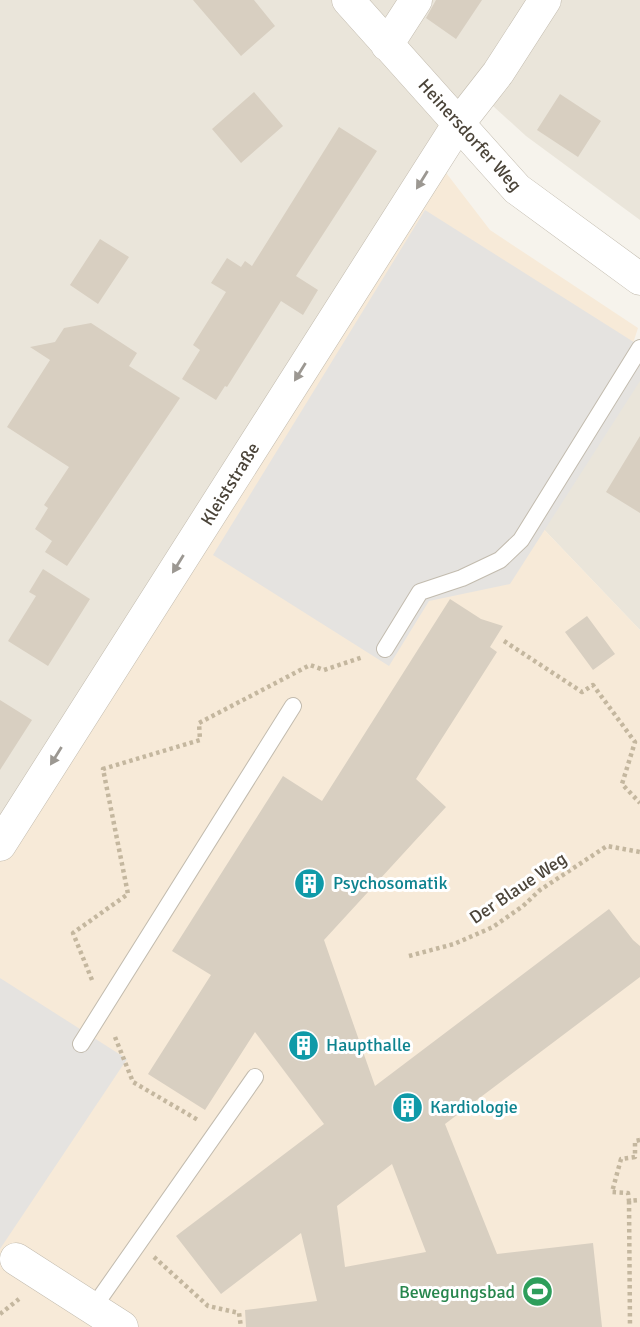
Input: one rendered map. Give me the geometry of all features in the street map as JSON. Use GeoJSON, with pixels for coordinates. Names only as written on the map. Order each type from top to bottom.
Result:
{"type":"FeatureCollection","features":[{"type":"Feature","properties":{"kind":"street","name":"Heinersdorfer Weg"},"geometry":{"type":"LineString","coordinates":[[348,0],[517,189],[640,279]]}},
{"type":"Feature","properties":{"kind":"street"},"geometry":{"type":"LineString","coordinates":[[387,45],[416,0]]}},
{"type":"Feature","properties":{"kind":"street","name":"Kleiststraße"},"geometry":{"type":"LineString","coordinates":[[0,845],[459,123],[498,73],[545,0]]}},
{"type":"Feature","properties":{"kind":"street"},"geometry":{"type":"LineString","coordinates":[[16,1259],[122,1327]]}},
{"type":"Feature","properties":{"kind":"lane"},"geometry":{"type":"LineString","coordinates":[[385,649],[420,592],[462,578],[500,559],[521,540],[640,348]]}},
{"type":"Feature","properties":{"kind":"lane"},"geometry":{"type":"LineString","coordinates":[[81,1044],[293,706]]}},
{"type":"Feature","properties":{"kind":"lane"},"geometry":{"type":"LineString","coordinates":[[93,1307],[256,1077]]}},
{"type":"Feature","properties":{"kind":"path"},"geometry":{"type":"LineString","coordinates":[[504,641],[582,692],[593,685],[635,742],[622,784],[640,803]]}},
{"type":"Feature","properties":{"kind":"path","name":"Der Blaue Weg"},"geometry":{"type":"LineString","coordinates":[[410,956],[454,944],[493,927],[540,890],[607,846],[640,852]]}},
{"type":"Feature","properties":{"kind":"path"},"geometry":{"type":"LineString","coordinates":[[630,1327],[628,1193],[612,1192],[621,1159],[635,1157],[635,1141],[640,1140]]}},
{"type":"Feature","properties":{"kind":"path"},"geometry":{"type":"LineString","coordinates":[[629,1201],[640,1200]]}},
{"type":"Feature","properties":{"kind":"path"},"geometry":{"type":"LineString","coordinates":[[138,1243],[208,1306],[239,1313],[241,1327]]}},
{"type":"Feature","properties":{"kind":"shaded area"},"geometry":{"type":"Polygon","coordinates":[[[0,0],[640,0],[640,220],[526,136],[470,85],[0,842],[0,0]]]}},
{"type":"Feature","properties":{"kind":"shaded area"},"geometry":{"type":"Polygon","coordinates":[[[437,161],[490,230],[638,328],[622,377],[534,519],[640,630],[640,1327],[0,1327],[0,842],[437,161]]]}},
{"type":"Feature","properties":{"kind":"shaded area"},"geometry":{"type":"Polygon","coordinates":[[[425,210],[640,346],[640,381],[510,584],[429,601],[389,666],[213,555],[425,210]]]}},
{"type":"Feature","properties":{"kind":"shaded area"},"geometry":{"type":"Polygon","coordinates":[[[640,354],[640,630],[534,519],[640,354]]]}},
{"type":"Feature","properties":{"kind":"shaded area"},"geometry":{"type":"Polygon","coordinates":[[[0,978],[127,1059],[0,1249],[0,978]]]}},
{"type":"Feature","properties":{"kind":"building"},"geometry":{"type":"Polygon","coordinates":[[[193,0],[254,0],[275,26],[241,56],[193,0]]]}},
{"type":"Feature","properties":{"kind":"building"},"geometry":{"type":"Polygon","coordinates":[[[436,0],[482,0],[456,39],[426,18],[436,0]]]}},
{"type":"Feature","properties":{"kind":"building"},"geometry":{"type":"Polygon","coordinates":[[[254,92],[283,126],[241,163],[212,129],[254,92]]]}},
{"type":"Feature","properties":{"kind":"building"},"geometry":{"type":"Polygon","coordinates":[[[560,94],[601,121],[578,157],[537,130],[560,94]]]}},
{"type":"Feature","properties":{"kind":"building"},"geometry":{"type":"Polygon","coordinates":[[[339,127],[377,151],[296,276],[318,290],[303,315],[281,301],[216,400],[182,379],[200,350],[193,345],[226,292],[211,283],[227,258],[241,267],[245,261],[252,266],[339,127]]]}},
{"type":"Feature","properties":{"kind":"building"},"geometry":{"type":"Polygon","coordinates":[[[100,239],[129,257],[98,304],[70,285],[100,239]]]}},
{"type":"Feature","properties":{"kind":"building"},"geometry":{"type":"Polygon","coordinates":[[[91,323],[137,353],[129,366],[180,398],[67,566],[45,552],[52,541],[35,529],[48,508],[44,505],[69,467],[7,427],[50,360],[30,347],[55,342],[64,328],[91,323]]]}},
{"type":"Feature","properties":{"kind":"building"},"geometry":{"type":"Polygon","coordinates":[[[640,436],[640,513],[606,492],[640,436]]]}},
{"type":"Feature","properties":{"kind":"building"},"geometry":{"type":"Polygon","coordinates":[[[43,569],[90,599],[48,666],[8,641],[36,596],[29,592],[43,569]]]}},
{"type":"Feature","properties":{"kind":"building"},"geometry":{"type":"Polygon","coordinates":[[[450,599],[481,619],[503,626],[490,647],[497,652],[416,779],[446,807],[324,940],[375,1086],[609,909],[640,946],[640,977],[445,1124],[497,1254],[593,1243],[602,1327],[246,1327],[245,1310],[317,1301],[301,1233],[221,1294],[176,1236],[324,1124],[255,1032],[205,1110],[148,1074],[211,975],[172,951],[283,776],[322,801],[450,599]],[[392,1164],[337,1206],[345,1267],[426,1252],[392,1164]]]}},
{"type":"Feature","properties":{"kind":"building"},"geometry":{"type":"Polygon","coordinates":[[[587,616],[615,654],[593,670],[565,632],[587,616]]]}},
{"type":"Feature","properties":{"kind":"building"},"geometry":{"type":"Polygon","coordinates":[[[0,700],[32,720],[0,770],[0,700]]]}},
{"type":"Feature","properties":{"kind":"place","name":"Psychosomatik"},"geometry":{"type":"Point","coordinates":[310,883]}},
{"type":"Feature","properties":{"kind":"place","name":"Haupthalle"},"geometry":{"type":"Point","coordinates":[303,1045]}},
{"type":"Feature","properties":{"kind":"place","name":"Kardiologie"},"geometry":{"type":"Point","coordinates":[407,1107]}},
{"type":"Feature","properties":{"kind":"place","name":"Bewegungsbad"},"geometry":{"type":"Point","coordinates":[538,1292]}}]}
